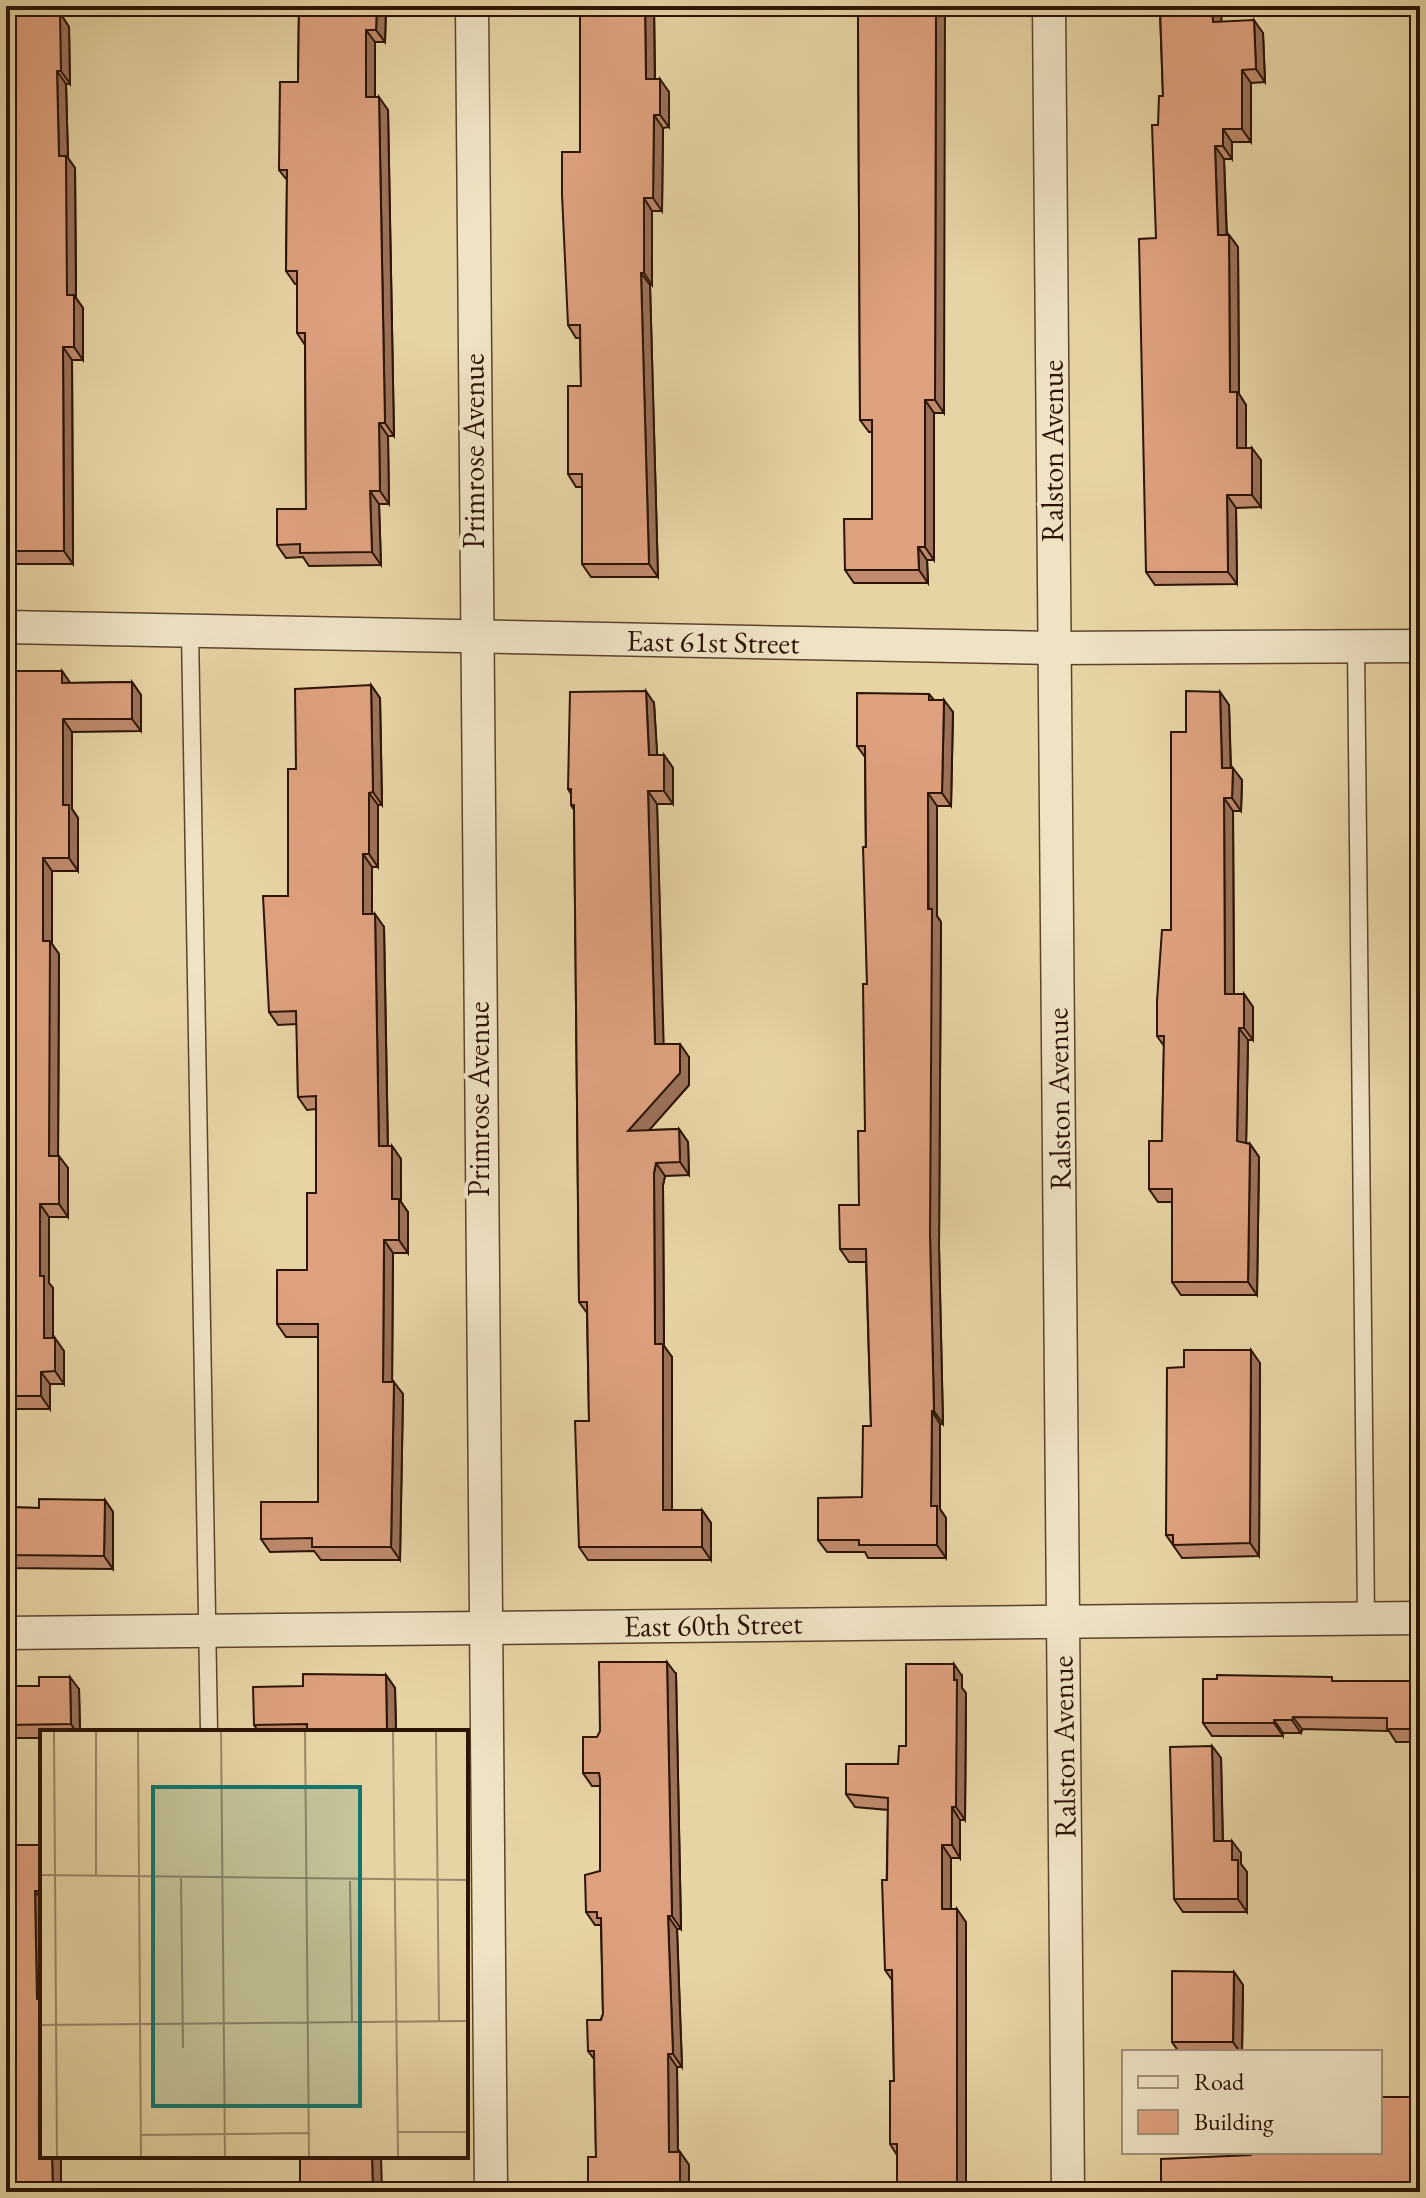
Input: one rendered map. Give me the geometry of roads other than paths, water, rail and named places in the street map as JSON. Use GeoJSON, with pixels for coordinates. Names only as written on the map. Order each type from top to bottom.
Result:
{"type":"FeatureCollection","features":[{"type":"Feature","properties":{"kind":"street","name":"Primrose Avenue"},"geometry":{"type":"LineString","coordinates":[[472,6],[475,639],[491,2192]]}},
{"type":"Feature","properties":{"kind":"street","name":"Ralston Avenue"},"geometry":{"type":"LineString","coordinates":[[1049,6],[1068,2192]]}},
{"type":"Feature","properties":{"kind":"street","name":"East 61st Street"},"geometry":{"type":"LineString","coordinates":[[6,627],[475,639],[1055,648],[1420,646]]}},
{"type":"Feature","properties":{"kind":"street","name":"East 60th Street"},"geometry":{"type":"LineString","coordinates":[[6,1633],[1420,1618]]}},
{"type":"Feature","properties":{"kind":"lane"},"geometry":{"type":"LineString","coordinates":[[190,631],[209,1730]]}},
{"type":"Feature","properties":{"kind":"lane"},"geometry":{"type":"LineString","coordinates":[[1356,646],[1366,1619]]}}]}
